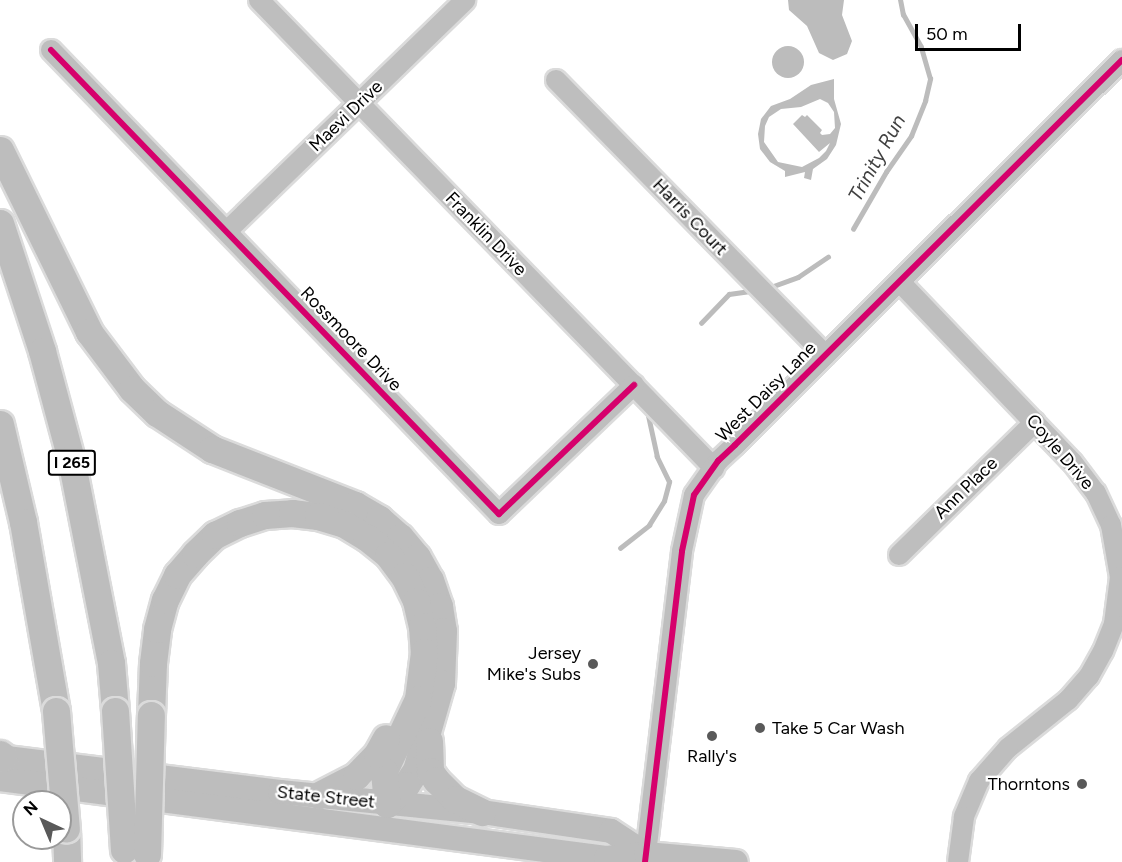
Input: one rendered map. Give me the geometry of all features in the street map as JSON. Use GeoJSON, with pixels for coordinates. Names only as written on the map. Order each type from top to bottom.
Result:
{"type":"FeatureCollection","features":[{"type":"Feature","properties":{"kind":"highway"},"geometry":{"type":"LineString","coordinates":[[0,150],[89,332],[132,389],[166,419],[213,449],[355,505],[379,519],[400,537],[417,558],[430,580],[439,606],[443,631],[442,674],[428,749],[430,771],[444,790],[482,812]]}},
{"type":"Feature","properties":{"kind":"highway","name":"I 265"},"geometry":{"type":"LineString","coordinates":[[0,223],[42,351],[71,459],[111,663],[115,711],[135,857]]}},
{"type":"Feature","properties":{"kind":"highway"},"geometry":{"type":"LineString","coordinates":[[0,424],[23,522],[56,711],[67,862]]}},
{"type":"Feature","properties":{"kind":"highway"},"geometry":{"type":"LineString","coordinates":[[135,857],[151,715],[157,630],[165,600],[177,574],[215,535],[240,523],[265,515],[292,513],[318,516],[344,524],[366,537],[388,555],[404,576],[416,601],[422,626],[424,652],[418,699],[384,771],[386,816]]}},
{"type":"Feature","properties":{"kind":"highway"},"geometry":{"type":"LineString","coordinates":[[320,795],[344,785],[367,766],[398,719],[421,677]]}},
{"type":"Feature","properties":{"kind":"highway"},"geometry":{"type":"LineString","coordinates":[[386,816],[416,770],[435,709]]}},
{"type":"Feature","properties":{"kind":"main road","name":"State Street"},"geometry":{"type":"LineString","coordinates":[[1,762],[320,795],[386,816],[482,812],[611,831],[646,858]]}},
{"type":"Feature","properties":{"kind":"main road","name":"State Street"},"geometry":{"type":"LineString","coordinates":[[1,762],[386,816],[606,858],[736,862]]}},
{"type":"Feature","properties":{"kind":"street","name":"Franklin Drive"},"geometry":{"type":"LineString","coordinates":[[259,0],[714,468]]}},
{"type":"Feature","properties":{"kind":"street","name":"Maevi Drive"},"geometry":{"type":"LineString","coordinates":[[227,231],[465,0]]}},
{"type":"Feature","properties":{"kind":"street","name":"Rossmoore Drive"},"geometry":{"type":"LineString","coordinates":[[51,50],[499,514],[634,385]]}},
{"type":"Feature","properties":{"kind":"street","name":"West Daisy Lane"},"geometry":{"type":"LineString","coordinates":[[646,858],[686,523],[694,495],[714,468],[825,355],[1122,60]]}},
{"type":"Feature","properties":{"kind":"street","name":"Harris Court"},"geometry":{"type":"LineString","coordinates":[[556,80],[825,355]]}},
{"type":"Feature","properties":{"kind":"street","name":"Coyle Drive"},"geometry":{"type":"LineString","coordinates":[[900,282],[1073,463],[1096,493],[1116,543],[1119,593],[1109,638],[1089,676],[1068,700],[1008,748],[979,781],[964,817],[958,862]]}},
{"type":"Feature","properties":{"kind":"street","name":"Ann Place"},"geometry":{"type":"LineString","coordinates":[[900,555],[1035,422]]}},
{"type":"Feature","properties":{"kind":"shaded area"},"geometry":{"type":"Polygon","coordinates":[[[788,0],[844,0],[842,15],[852,41],[847,54],[833,60],[819,53],[807,26],[789,10],[788,0]]]}},
{"type":"Feature","properties":{"kind":"shaded area"},"geometry":{"type":"Polygon","coordinates":[[[788,46],[799,51],[804,62],[799,73],[788,78],[777,73],[772,62],[777,51],[788,46]]]}},
{"type":"Feature","properties":{"kind":"shaded area"},"geometry":{"type":"Polygon","coordinates":[[[834,79],[834,99],[841,124],[836,145],[827,159],[813,169],[811,180],[804,178],[805,172],[785,177],[785,171],[770,162],[760,149],[758,134],[761,119],[771,106],[790,99],[811,85],[834,79]],[[820,99],[801,107],[781,109],[769,117],[765,126],[764,142],[778,162],[802,167],[819,158],[826,151],[830,143],[819,152],[793,124],[802,115],[805,117],[807,115],[822,130],[820,133],[822,135],[830,134],[835,128],[834,112],[828,103],[820,99]]]}},
{"type":"Feature","properties":{"kind":"waterway","name":"Trinity Run"},"geometry":{"type":"LineString","coordinates":[[853,229],[886,172],[911,136],[925,101],[930,79],[921,47],[903,15],[900,0]]}},
{"type":"Feature","properties":{"kind":"waterway","name":"Trinity Run"},"geometry":{"type":"LineString","coordinates":[[768,288],[798,277],[828,257]]}},
{"type":"Feature","properties":{"kind":"waterway","name":"Trinity Run"},"geometry":{"type":"LineString","coordinates":[[701,323],[729,294],[750,291]]}},
{"type":"Feature","properties":{"kind":"waterway","name":"Trinity Run"},"geometry":{"type":"LineString","coordinates":[[620,548],[649,525],[664,501],[669,482],[657,457],[647,411]]}},
{"type":"Feature","properties":{"kind":"cycle path"},"geometry":{"type":"LineString","coordinates":[[51,50],[499,514],[634,385]]}},
{"type":"Feature","properties":{"kind":"cycle path"},"geometry":{"type":"LineString","coordinates":[[645,862],[682,551],[694,495],[718,461],[1122,60]]}},
{"type":"Feature","properties":{"kind":"place","name":"Jersey Mike's Subs"},"geometry":{"type":"Point","coordinates":[593,664]}},
{"type":"Feature","properties":{"kind":"place","name":"Take 5 Car Wash"},"geometry":{"type":"Point","coordinates":[760,728]}},
{"type":"Feature","properties":{"kind":"place","name":"Rally's"},"geometry":{"type":"Point","coordinates":[712,736]}},
{"type":"Feature","properties":{"kind":"place","name":"Thorntons"},"geometry":{"type":"Point","coordinates":[1082,784]}}]}
